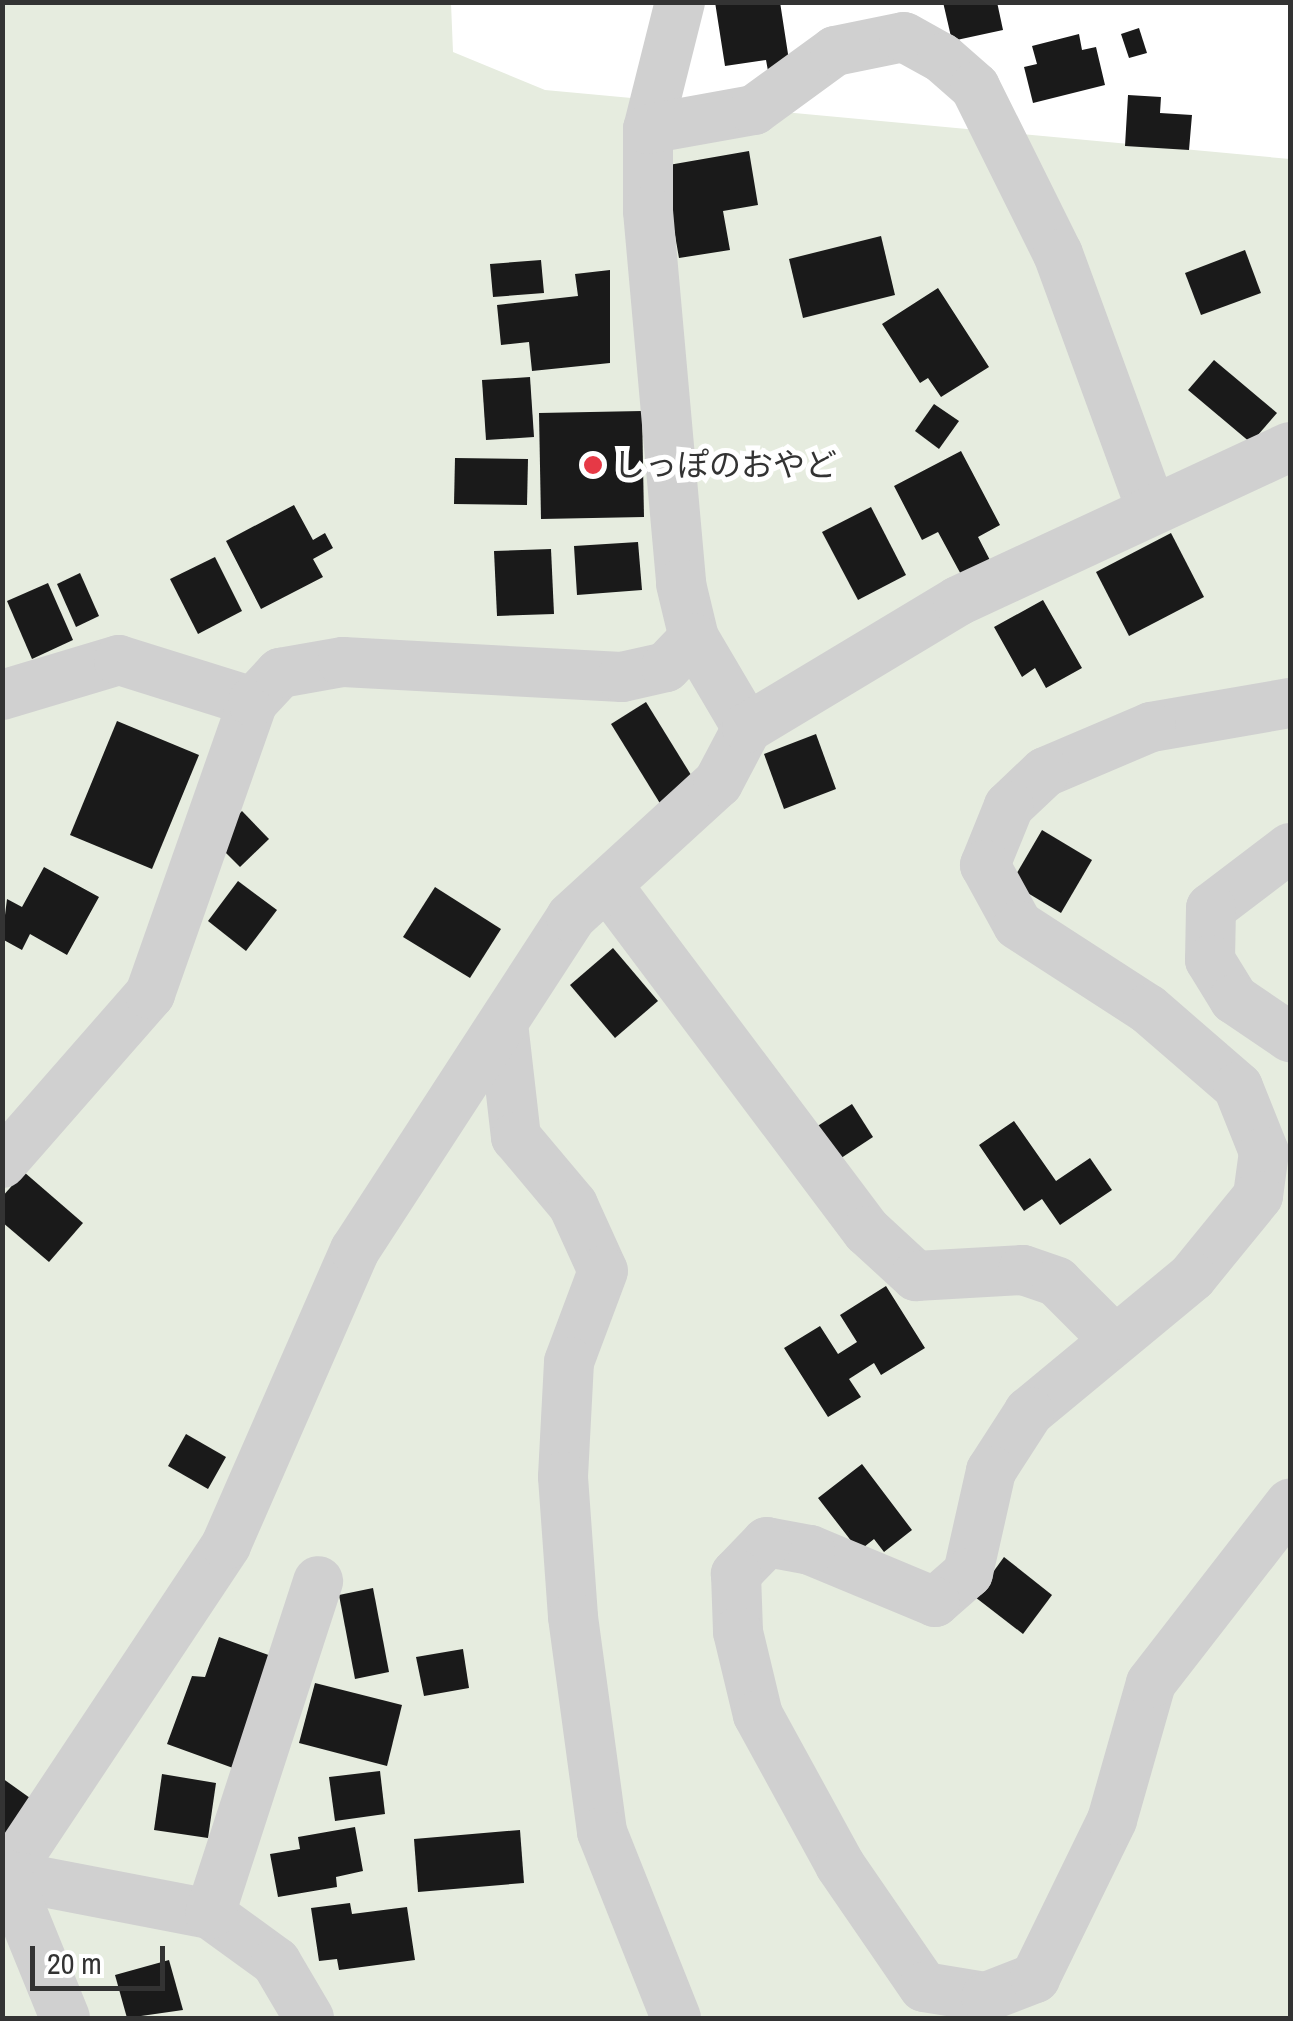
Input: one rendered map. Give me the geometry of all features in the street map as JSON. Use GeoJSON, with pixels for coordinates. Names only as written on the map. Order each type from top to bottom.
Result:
{"type":"FeatureCollection","features":[{"type":"Feature","properties":{"kind":"street"},"geometry":{"type":"LineString","coordinates":[[680,2],[648,129],[680,584],[694,638],[747,728]]}},
{"type":"Feature","properties":{"kind":"street"},"geometry":{"type":"LineString","coordinates":[[648,129],[754,110],[835,51],[904,37],[942,58],[975,87],[1058,254],[1150,505]]}},
{"type":"Feature","properties":{"kind":"street"},"geometry":{"type":"LineString","coordinates":[[8,1875],[226,1546],[356,1250],[418,1143],[504,1032],[537,965],[607,885],[718,783],[747,728],[958,601],[1150,505],[1290,446]]}},
{"type":"Feature","properties":{"kind":"street"},"geometry":{"type":"LineString","coordinates":[[2,1162],[150,994],[253,702],[280,673],[343,662],[622,677],[666,666],[694,638]]}},
{"type":"Feature","properties":{"kind":"street"},"geometry":{"type":"LineString","coordinates":[[2,696],[119,660],[253,702]]}},
{"type":"Feature","properties":{"kind":"street"},"geometry":{"type":"LineString","coordinates":[[1290,703],[1151,727],[1045,772],[1010,806],[985,865],[1018,924],[1148,1010],[1238,1087],[1264,1152],[1258,1196],[1233,1233],[1192,1278],[1112,1336],[1030,1412],[991,1472],[968,1573],[935,1602],[810,1550],[767,1542],[736,1574],[738,1632],[758,1715],[840,1865],[924,1988],[986,1997],[1034,1978],[1112,1820],[1151,1683],[1290,1504]]}},
{"type":"Feature","properties":{"kind":"street"},"geometry":{"type":"LineString","coordinates":[[1290,848],[1212,908],[1210,960],[1234,998],[1290,1037]]}},
{"type":"Feature","properties":{"kind":"street"},"geometry":{"type":"LineString","coordinates":[[607,885],[867,1230],[916,1276],[1023,1270],[1057,1282],[1112,1336]]}},
{"type":"Feature","properties":{"kind":"street"},"geometry":{"type":"LineString","coordinates":[[504,1032],[516,1137],[573,1205],[603,1271],[569,1362],[563,1477],[572,1618],[602,1832],[676,2018]]}},
{"type":"Feature","properties":{"kind":"street"},"geometry":{"type":"LineString","coordinates":[[210,1914],[318,1580]]}},
{"type":"Feature","properties":{"kind":"street"},"geometry":{"type":"LineString","coordinates":[[8,1875],[210,1914],[276,1962],[309,2018]]}},
{"type":"Feature","properties":{"kind":"street"},"geometry":{"type":"LineString","coordinates":[[8,1875],[65,2018]]}},
{"type":"Feature","properties":{"kind":"shaded area"},"geometry":{"type":"Polygon","coordinates":[[[3,3],[451,3],[453,52],[545,90],[1290,159],[1290,2018],[3,2018],[3,3]]]}},
{"type":"Feature","properties":{"kind":"building"},"geometry":{"type":"Polygon","coordinates":[[[715,2],[780,2],[790,67],[768,71],[766,60],[725,66],[715,2]]]}},
{"type":"Feature","properties":{"kind":"building"},"geometry":{"type":"Polygon","coordinates":[[[943,2],[997,2],[1003,30],[952,41],[943,2]]]}},
{"type":"Feature","properties":{"kind":"building"},"geometry":{"type":"Polygon","coordinates":[[[1139,28],[1147,53],[1129,58],[1121,34],[1139,28]]]}},
{"type":"Feature","properties":{"kind":"building"},"geometry":{"type":"Polygon","coordinates":[[[1079,34],[1082,50],[1096,47],[1105,85],[1033,103],[1024,67],[1037,64],[1032,46],[1079,34]]]}},
{"type":"Feature","properties":{"kind":"building"},"geometry":{"type":"Polygon","coordinates":[[[1128,95],[1161,97],[1160,113],[1192,115],[1189,150],[1125,146],[1128,95]]]}},
{"type":"Feature","properties":{"kind":"building"},"geometry":{"type":"Polygon","coordinates":[[[749,151],[758,205],[723,211],[730,250],[679,258],[663,166],[749,151]]]}},
{"type":"Feature","properties":{"kind":"building"},"geometry":{"type":"Polygon","coordinates":[[[881,236],[895,295],[803,318],[789,259],[881,236]]]}},
{"type":"Feature","properties":{"kind":"building"},"geometry":{"type":"Polygon","coordinates":[[[1245,250],[1261,293],[1201,315],[1185,273],[1245,250]]]}},
{"type":"Feature","properties":{"kind":"building"},"geometry":{"type":"Polygon","coordinates":[[[541,260],[544,293],[493,297],[490,264],[541,260]]]}},
{"type":"Feature","properties":{"kind":"building"},"geometry":{"type":"Polygon","coordinates":[[[610,270],[610,363],[532,371],[529,342],[501,345],[497,305],[578,296],[575,274],[610,270]]]}},
{"type":"Feature","properties":{"kind":"building"},"geometry":{"type":"Polygon","coordinates":[[[938,288],[989,367],[941,397],[928,378],[920,383],[882,324],[938,288]]]}},
{"type":"Feature","properties":{"kind":"building"},"geometry":{"type":"Polygon","coordinates":[[[1214,360],[1277,413],[1251,443],[1188,390],[1214,360]]]}},
{"type":"Feature","properties":{"kind":"building"},"geometry":{"type":"Polygon","coordinates":[[[530,377],[534,437],[486,440],[482,380],[530,377]]]}},
{"type":"Feature","properties":{"kind":"building"},"geometry":{"type":"Polygon","coordinates":[[[934,404],[959,421],[939,449],[915,431],[934,404]]]}},
{"type":"Feature","properties":{"kind":"building"},"geometry":{"type":"Polygon","coordinates":[[[642,411],[644,517],[541,519],[539,413],[642,411]]]}},
{"type":"Feature","properties":{"kind":"building"},"geometry":{"type":"Polygon","coordinates":[[[961,451],[1000,525],[978,537],[993,566],[964,580],[938,532],[922,540],[894,486],[961,451]]]}},
{"type":"Feature","properties":{"kind":"building"},"geometry":{"type":"Polygon","coordinates":[[[455,458],[528,459],[527,505],[454,504],[455,458]]]}},
{"type":"Feature","properties":{"kind":"building"},"geometry":{"type":"Polygon","coordinates":[[[294,505],[313,540],[325,533],[333,548],[313,559],[323,577],[261,609],[226,541],[294,505]]]}},
{"type":"Feature","properties":{"kind":"building"},"geometry":{"type":"Polygon","coordinates":[[[871,507],[906,575],[858,600],[822,532],[871,507]]]}},
{"type":"Feature","properties":{"kind":"building"},"geometry":{"type":"Polygon","coordinates":[[[1171,533],[1204,597],[1129,636],[1096,572],[1171,533]]]}},
{"type":"Feature","properties":{"kind":"building"},"geometry":{"type":"Polygon","coordinates":[[[638,542],[642,590],[577,595],[574,546],[638,542]]]}},
{"type":"Feature","properties":{"kind":"building"},"geometry":{"type":"Polygon","coordinates":[[[551,549],[554,614],[497,616],[494,551],[551,549]]]}},
{"type":"Feature","properties":{"kind":"building"},"geometry":{"type":"Polygon","coordinates":[[[215,557],[242,611],[198,634],[170,579],[215,557]]]}},
{"type":"Feature","properties":{"kind":"building"},"geometry":{"type":"Polygon","coordinates":[[[80,573],[99,616],[76,627],[57,584],[80,573]]]}},
{"type":"Feature","properties":{"kind":"building"},"geometry":{"type":"Polygon","coordinates":[[[48,583],[73,640],[32,659],[7,601],[48,583]]]}},
{"type":"Feature","properties":{"kind":"building"},"geometry":{"type":"Polygon","coordinates":[[[1043,600],[1082,668],[1046,688],[1035,668],[1022,677],[994,627],[1043,600]]]}},
{"type":"Feature","properties":{"kind":"building"},"geometry":{"type":"Polygon","coordinates":[[[646,702],[696,783],[661,805],[611,724],[646,702]]]}},
{"type":"Feature","properties":{"kind":"building"},"geometry":{"type":"Polygon","coordinates":[[[117,721],[199,755],[152,869],[70,835],[117,721]]]}},
{"type":"Feature","properties":{"kind":"building"},"geometry":{"type":"Polygon","coordinates":[[[816,734],[836,789],[784,809],[764,754],[816,734]]]}},
{"type":"Feature","properties":{"kind":"building"},"geometry":{"type":"Polygon","coordinates":[[[242,811],[269,839],[240,867],[213,840],[242,811]]]}},
{"type":"Feature","properties":{"kind":"building"},"geometry":{"type":"Polygon","coordinates":[[[1042,830],[1092,860],[1061,913],[1011,883],[1042,830]]]}},
{"type":"Feature","properties":{"kind":"building"},"geometry":{"type":"Polygon","coordinates":[[[44,867],[99,897],[67,955],[30,934],[22,950],[2,939],[7,899],[22,907],[44,867]]]}},
{"type":"Feature","properties":{"kind":"building"},"geometry":{"type":"Polygon","coordinates":[[[238,881],[277,910],[246,951],[208,921],[238,881]]]}},
{"type":"Feature","properties":{"kind":"building"},"geometry":{"type":"Polygon","coordinates":[[[435,887],[501,929],[470,978],[403,937],[435,887]]]}},
{"type":"Feature","properties":{"kind":"building"},"geometry":{"type":"Polygon","coordinates":[[[613,948],[658,1001],[615,1038],[570,985],[613,948]]]}},
{"type":"Feature","properties":{"kind":"building"},"geometry":{"type":"Polygon","coordinates":[[[852,1104],[873,1137],[826,1168],[805,1134],[852,1104]]]}},
{"type":"Feature","properties":{"kind":"building"},"geometry":{"type":"Polygon","coordinates":[[[1014,1121],[1056,1181],[1090,1158],[1112,1190],[1060,1225],[1042,1199],[1024,1211],[979,1145],[1014,1121]]]}},
{"type":"Feature","properties":{"kind":"building"},"geometry":{"type":"Polygon","coordinates":[[[24,1172],[83,1223],[49,1262],[2,1222],[2,1197],[24,1172]]]}},
{"type":"Feature","properties":{"kind":"building"},"geometry":{"type":"Polygon","coordinates":[[[886,1286],[925,1348],[881,1375],[874,1363],[849,1379],[861,1397],[828,1417],[784,1348],[820,1326],[838,1354],[857,1342],[840,1315],[886,1286]]]}},
{"type":"Feature","properties":{"kind":"building"},"geometry":{"type":"Polygon","coordinates":[[[186,1434],[226,1457],[208,1489],[168,1466],[186,1434]]]}},
{"type":"Feature","properties":{"kind":"building"},"geometry":{"type":"Polygon","coordinates":[[[862,1464],[912,1530],[884,1552],[874,1539],[859,1551],[818,1498],[862,1464]]]}},
{"type":"Feature","properties":{"kind":"building"},"geometry":{"type":"Polygon","coordinates":[[[1004,1557],[1052,1595],[1023,1634],[975,1597],[1004,1557]]]}},
{"type":"Feature","properties":{"kind":"building"},"geometry":{"type":"Polygon","coordinates":[[[373,1588],[389,1672],[355,1679],[339,1595],[373,1588]]]}},
{"type":"Feature","properties":{"kind":"building"},"geometry":{"type":"Polygon","coordinates":[[[219,1637],[274,1657],[233,1768],[167,1744],[192,1676],[205,1677],[219,1637]]]}},
{"type":"Feature","properties":{"kind":"building"},"geometry":{"type":"Polygon","coordinates":[[[463,1649],[469,1688],[424,1696],[416,1657],[463,1649]]]}},
{"type":"Feature","properties":{"kind":"building"},"geometry":{"type":"Polygon","coordinates":[[[315,1683],[402,1705],[387,1766],[299,1743],[315,1683]]]}},
{"type":"Feature","properties":{"kind":"building"},"geometry":{"type":"Polygon","coordinates":[[[380,1771],[385,1814],[335,1821],[329,1777],[380,1771]]]}},
{"type":"Feature","properties":{"kind":"building"},"geometry":{"type":"Polygon","coordinates":[[[162,1774],[216,1783],[208,1838],[154,1830],[162,1774]]]}},
{"type":"Feature","properties":{"kind":"building"},"geometry":{"type":"Polygon","coordinates":[[[2,1778],[37,1803],[10,1839],[2,1834],[2,1778]]]}},
{"type":"Feature","properties":{"kind":"building"},"geometry":{"type":"Polygon","coordinates":[[[355,1827],[363,1871],[336,1877],[337,1887],[278,1897],[270,1854],[300,1849],[298,1837],[355,1827]]]}},
{"type":"Feature","properties":{"kind":"building"},"geometry":{"type":"Polygon","coordinates":[[[520,1830],[524,1883],[418,1892],[414,1839],[520,1830]]]}},
{"type":"Feature","properties":{"kind":"building"},"geometry":{"type":"Polygon","coordinates":[[[350,1903],[352,1914],[407,1907],[415,1960],[339,1970],[337,1959],[319,1961],[311,1908],[350,1903]]]}},
{"type":"Feature","properties":{"kind":"building"},"geometry":{"type":"Polygon","coordinates":[[[169,1960],[183,2010],[127,2018],[115,1975],[169,1960]]]}},
{"type":"Feature","properties":{"kind":"place","name":"しっぽのおやど"},"geometry":{"type":"Point","coordinates":[593,465]}}]}
